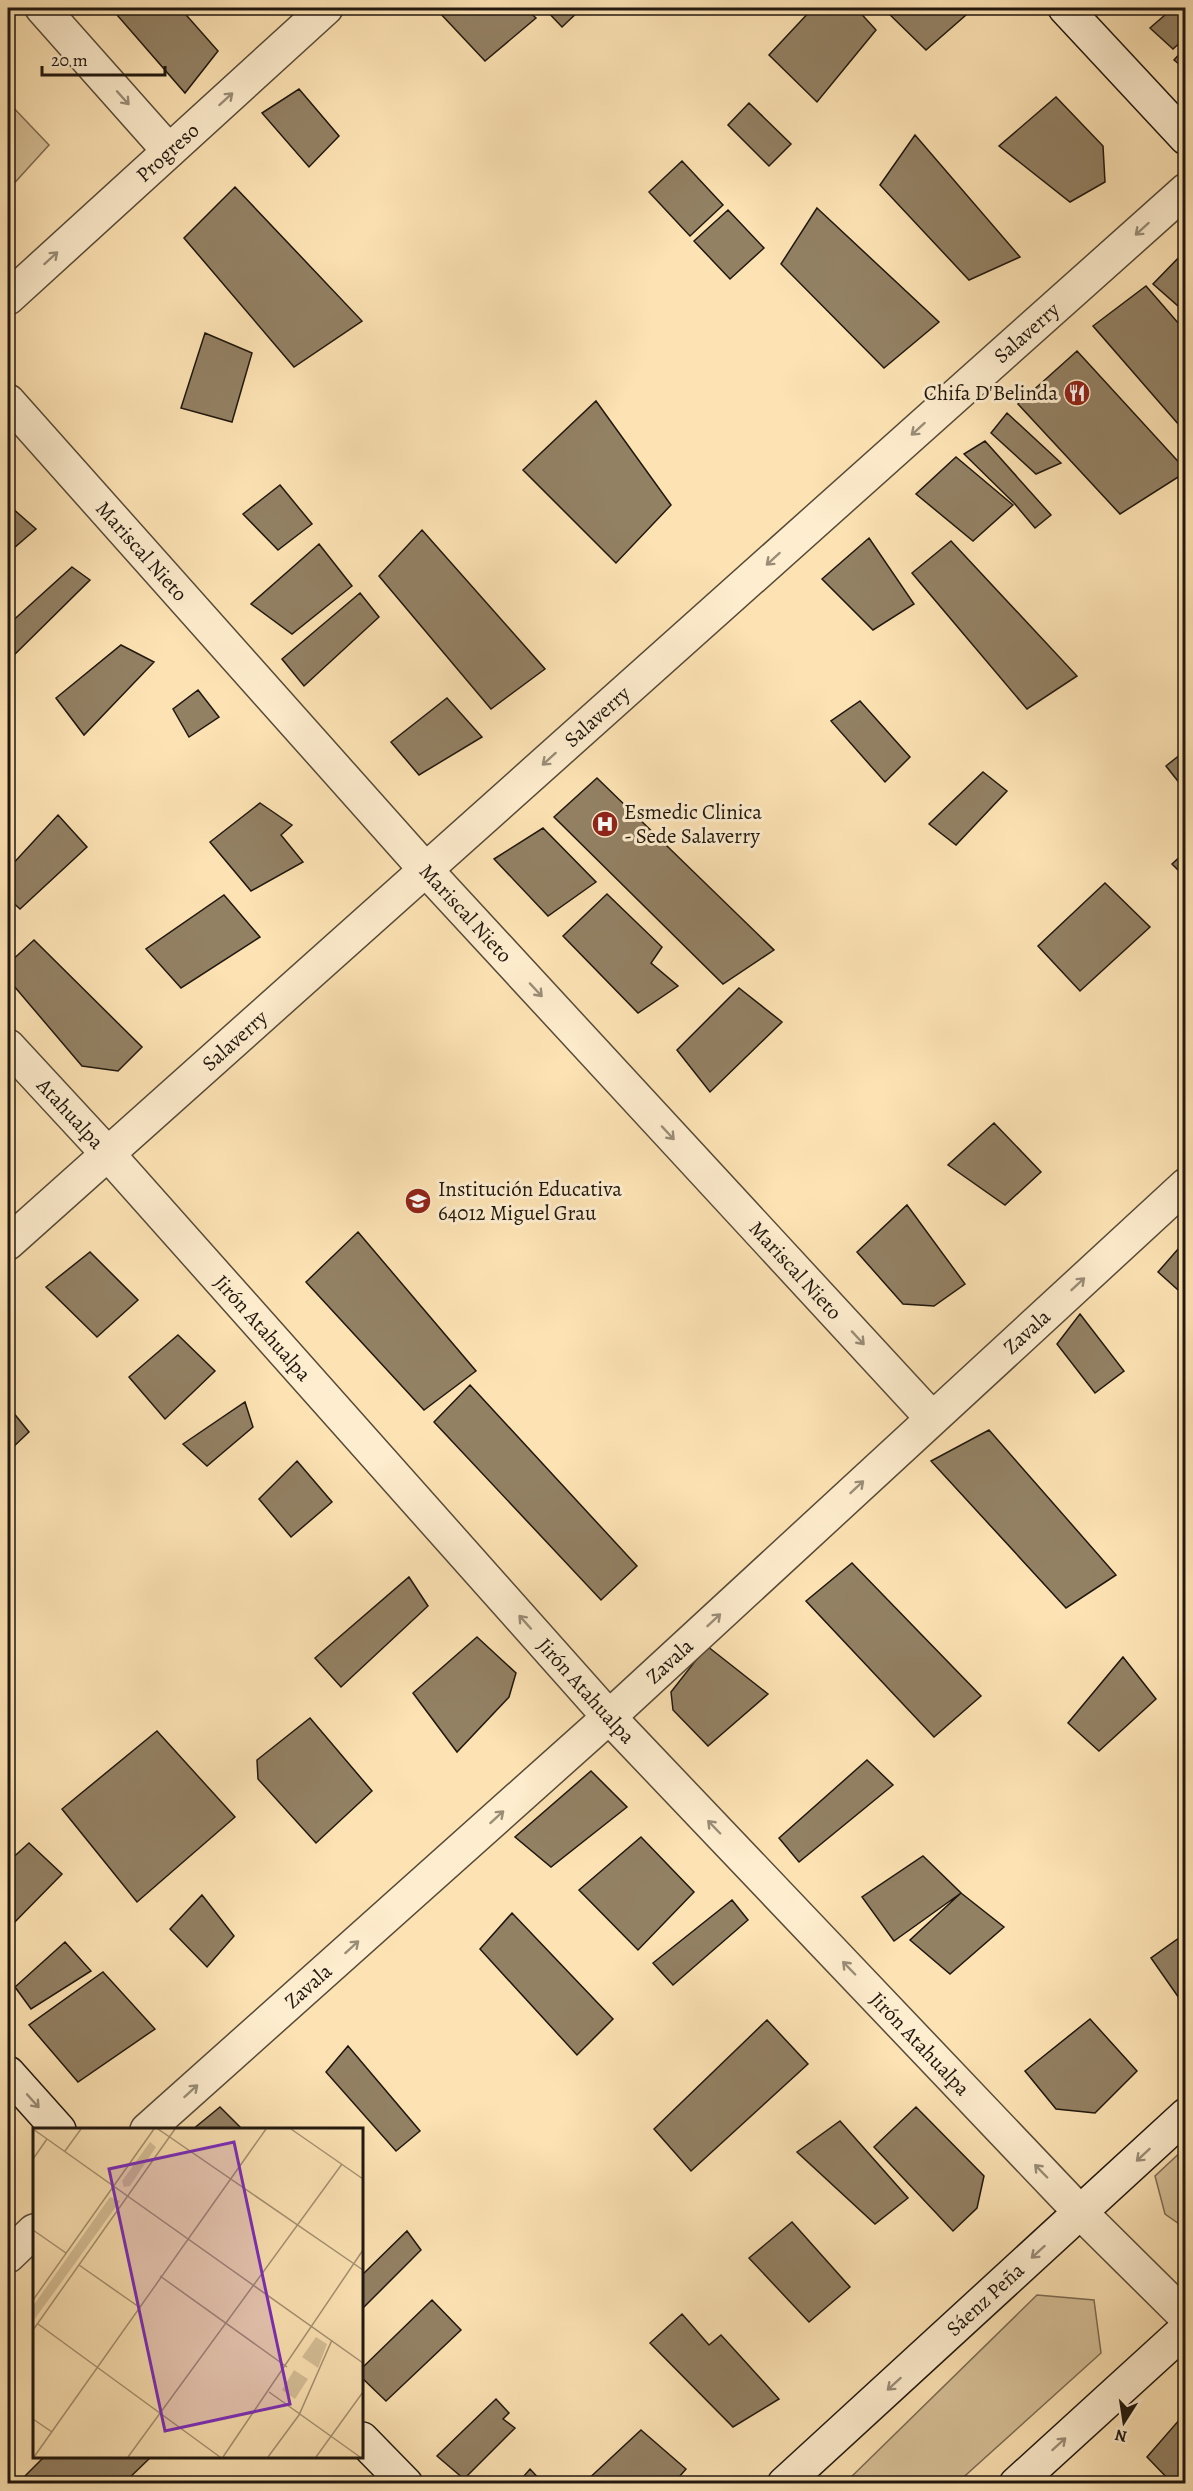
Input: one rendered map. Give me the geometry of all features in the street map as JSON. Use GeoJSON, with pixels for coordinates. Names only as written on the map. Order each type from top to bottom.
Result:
{"type":"FeatureCollection","features":[{"type":"Feature","properties":{"kind":"street"},"geometry":{"type":"LineString","coordinates":[[42,8],[169,150]]}},
{"type":"Feature","properties":{"kind":"street","name":"Progreso"},"geometry":{"type":"LineString","coordinates":[[8,298],[326,8]]}},
{"type":"Feature","properties":{"kind":"street"},"geometry":{"type":"LineString","coordinates":[[1065,8],[1185,138]]}},
{"type":"Feature","properties":{"kind":"street","name":"Salaverry"},"geometry":{"type":"LineString","coordinates":[[8,1243],[1185,189]]}},
{"type":"Feature","properties":{"kind":"street","name":"Mariscal Nieto"},"geometry":{"type":"LineString","coordinates":[[8,401],[425,869],[932,1418]]}},
{"type":"Feature","properties":{"kind":"street","name":"Atahualpa"},"geometry":{"type":"LineString","coordinates":[[8,1046],[107,1153]]}},
{"type":"Feature","properties":{"kind":"street","name":"Jirón Atahualpa"},"geometry":{"type":"LineString","coordinates":[[107,1153],[609,1717],[1081,2213],[1185,2317]]}},
{"type":"Feature","properties":{"kind":"street","name":"Zavala"},"geometry":{"type":"LineString","coordinates":[[149,2128],[609,1717],[1185,1185]]}},
{"type":"Feature","properties":{"kind":"street"},"geometry":{"type":"LineString","coordinates":[[8,2073],[57,2128]]}},
{"type":"Feature","properties":{"kind":"street","name":"Sáenz Peña"},"geometry":{"type":"LineString","coordinates":[[784,2484],[1185,2115]]}},
{"type":"Feature","properties":{"kind":"street"},"geometry":{"type":"LineString","coordinates":[[8,2256],[33,2232]]}},
{"type":"Feature","properties":{"kind":"street"},"geometry":{"type":"LineString","coordinates":[[1016,2484],[1185,2329]]}},
{"type":"Feature","properties":{"kind":"street"},"geometry":{"type":"LineString","coordinates":[[363,2440],[406,2484]]}},
{"type":"Feature","properties":{"kind":"shaded area"},"geometry":{"type":"Polygon","coordinates":[[[8,102],[49,145],[8,190],[8,102]]]}},
{"type":"Feature","properties":{"kind":"shaded area"},"geometry":{"type":"Polygon","coordinates":[[[1185,2148],[1185,2228],[1165,2214],[1155,2176],[1185,2148]]]}},
{"type":"Feature","properties":{"kind":"shaded area"},"geometry":{"type":"Polygon","coordinates":[[[1037,2295],[1094,2300],[1101,2353],[957,2483],[845,2483],[1037,2295]]]}},
{"type":"Feature","properties":{"kind":"building"},"geometry":{"type":"Polygon","coordinates":[[[111,8],[180,8],[218,51],[185,93],[111,8]]]}},
{"type":"Feature","properties":{"kind":"building"},"geometry":{"type":"Polygon","coordinates":[[[441,8],[525,8],[536,18],[485,61],[438,11],[441,8]]]}},
{"type":"Feature","properties":{"kind":"building"},"geometry":{"type":"Polygon","coordinates":[[[544,8],[582,8],[562,27],[544,8]]]}},
{"type":"Feature","properties":{"kind":"building"},"geometry":{"type":"Polygon","coordinates":[[[813,8],[856,8],[876,30],[817,102],[769,55],[813,8]]]}},
{"type":"Feature","properties":{"kind":"building"},"geometry":{"type":"Polygon","coordinates":[[[883,8],[974,8],[926,50],[883,8]]]}},
{"type":"Feature","properties":{"kind":"building"},"geometry":{"type":"Polygon","coordinates":[[[1173,8],[1186,8],[1186,37],[1173,49],[1150,28],[1173,8]]]}},
{"type":"Feature","properties":{"kind":"building"},"geometry":{"type":"Polygon","coordinates":[[[1186,47],[1186,70],[1174,60],[1186,47]]]}},
{"type":"Feature","properties":{"kind":"building"},"geometry":{"type":"Polygon","coordinates":[[[299,89],[339,136],[309,167],[262,113],[299,89]]]}},
{"type":"Feature","properties":{"kind":"building"},"geometry":{"type":"Polygon","coordinates":[[[1056,97],[1103,146],[1105,182],[1070,202],[999,146],[1056,97]]]}},
{"type":"Feature","properties":{"kind":"building"},"geometry":{"type":"Polygon","coordinates":[[[749,103],[791,144],[769,166],[728,125],[749,103]]]}},
{"type":"Feature","properties":{"kind":"building"},"geometry":{"type":"Polygon","coordinates":[[[915,135],[1020,257],[969,280],[880,185],[915,135]]]}},
{"type":"Feature","properties":{"kind":"building"},"geometry":{"type":"Polygon","coordinates":[[[682,161],[723,205],[690,236],[649,192],[682,161]]]}},
{"type":"Feature","properties":{"kind":"building"},"geometry":{"type":"Polygon","coordinates":[[[235,187],[362,321],[294,367],[184,238],[235,187]]]}},
{"type":"Feature","properties":{"kind":"building"},"geometry":{"type":"Polygon","coordinates":[[[817,208],[939,322],[884,368],[781,264],[817,208]]]}},
{"type":"Feature","properties":{"kind":"building"},"geometry":{"type":"Polygon","coordinates":[[[728,210],[764,248],[730,279],[694,241],[728,210]]]}},
{"type":"Feature","properties":{"kind":"building"},"geometry":{"type":"Polygon","coordinates":[[[1186,250],[1186,313],[1153,284],[1186,250]]]}},
{"type":"Feature","properties":{"kind":"building"},"geometry":{"type":"Polygon","coordinates":[[[1146,286],[1186,332],[1186,433],[1093,326],[1146,286]]]}},
{"type":"Feature","properties":{"kind":"building"},"geometry":{"type":"Polygon","coordinates":[[[205,333],[252,353],[232,422],[181,408],[205,333]]]}},
{"type":"Feature","properties":{"kind":"building"},"geometry":{"type":"Polygon","coordinates":[[[1077,351],[1186,470],[1120,514],[1018,404],[1077,351]]]}},
{"type":"Feature","properties":{"kind":"building"},"geometry":{"type":"Polygon","coordinates":[[[596,401],[671,505],[616,563],[523,470],[596,401]]]}},
{"type":"Feature","properties":{"kind":"building"},"geometry":{"type":"Polygon","coordinates":[[[1007,413],[1061,463],[1036,474],[991,433],[1007,413]]]}},
{"type":"Feature","properties":{"kind":"building"},"geometry":{"type":"Polygon","coordinates":[[[985,441],[1051,515],[1035,528],[1014,503],[964,454],[985,441]]]}},
{"type":"Feature","properties":{"kind":"building"},"geometry":{"type":"Polygon","coordinates":[[[956,457],[1013,505],[973,541],[916,494],[956,457]]]}},
{"type":"Feature","properties":{"kind":"building"},"geometry":{"type":"Polygon","coordinates":[[[280,485],[312,524],[278,550],[243,514],[280,485]]]}},
{"type":"Feature","properties":{"kind":"building"},"geometry":{"type":"Polygon","coordinates":[[[12,508],[36,529],[8,553],[8,513],[12,508]]]}},
{"type":"Feature","properties":{"kind":"building"},"geometry":{"type":"Polygon","coordinates":[[[422,530],[545,669],[491,709],[379,576],[422,530]]]}},
{"type":"Feature","properties":{"kind":"building"},"geometry":{"type":"Polygon","coordinates":[[[869,538],[914,604],[873,630],[822,579],[869,538]]]}},
{"type":"Feature","properties":{"kind":"building"},"geometry":{"type":"Polygon","coordinates":[[[951,541],[1077,676],[1027,709],[912,573],[951,541]]]}},
{"type":"Feature","properties":{"kind":"building"},"geometry":{"type":"Polygon","coordinates":[[[319,544],[352,586],[292,634],[251,604],[319,544]]]}},
{"type":"Feature","properties":{"kind":"building"},"geometry":{"type":"Polygon","coordinates":[[[72,567],[90,580],[8,661],[8,625],[72,567]]]}},
{"type":"Feature","properties":{"kind":"building"},"geometry":{"type":"Polygon","coordinates":[[[360,593],[379,617],[304,686],[282,659],[360,593]]]}},
{"type":"Feature","properties":{"kind":"building"},"geometry":{"type":"Polygon","coordinates":[[[121,645],[154,662],[84,735],[56,698],[121,645]]]}},
{"type":"Feature","properties":{"kind":"building"},"geometry":{"type":"Polygon","coordinates":[[[198,690],[219,717],[189,737],[173,709],[198,690]]]}},
{"type":"Feature","properties":{"kind":"building"},"geometry":{"type":"Polygon","coordinates":[[[447,698],[482,737],[419,775],[391,742],[447,698]]]}},
{"type":"Feature","properties":{"kind":"building"},"geometry":{"type":"Polygon","coordinates":[[[860,701],[910,757],[885,782],[831,721],[860,701]]]}},
{"type":"Feature","properties":{"kind":"building"},"geometry":{"type":"Polygon","coordinates":[[[1186,750],[1186,789],[1185,790],[1166,766],[1186,750]]]}},
{"type":"Feature","properties":{"kind":"building"},"geometry":{"type":"Polygon","coordinates":[[[983,772],[1007,791],[956,845],[929,824],[983,772]]]}},
{"type":"Feature","properties":{"kind":"building"},"geometry":{"type":"Polygon","coordinates":[[[597,778],[774,950],[723,984],[554,817],[597,778]]]}},
{"type":"Feature","properties":{"kind":"building"},"geometry":{"type":"Polygon","coordinates":[[[260,803],[292,825],[281,835],[303,862],[251,891],[210,842],[260,803]]]}},
{"type":"Feature","properties":{"kind":"building"},"geometry":{"type":"Polygon","coordinates":[[[58,815],[87,847],[20,909],[8,898],[8,869],[58,815]]]}},
{"type":"Feature","properties":{"kind":"building"},"geometry":{"type":"Polygon","coordinates":[[[543,828],[596,882],[548,916],[494,859],[543,828]]]}},
{"type":"Feature","properties":{"kind":"building"},"geometry":{"type":"Polygon","coordinates":[[[1186,851],[1186,878],[1172,864],[1186,851]]]}},
{"type":"Feature","properties":{"kind":"building"},"geometry":{"type":"Polygon","coordinates":[[[1105,883],[1150,927],[1080,991],[1038,946],[1105,883]]]}},
{"type":"Feature","properties":{"kind":"building"},"geometry":{"type":"Polygon","coordinates":[[[607,894],[662,947],[651,963],[678,986],[638,1013],[563,936],[607,894]]]}},
{"type":"Feature","properties":{"kind":"building"},"geometry":{"type":"Polygon","coordinates":[[[224,895],[260,937],[181,988],[146,949],[224,895]]]}},
{"type":"Feature","properties":{"kind":"building"},"geometry":{"type":"Polygon","coordinates":[[[34,940],[142,1047],[118,1071],[82,1066],[8,979],[8,964],[34,940]]]}},
{"type":"Feature","properties":{"kind":"building"},"geometry":{"type":"Polygon","coordinates":[[[739,988],[782,1022],[710,1092],[677,1050],[739,988]]]}},
{"type":"Feature","properties":{"kind":"building"},"geometry":{"type":"Polygon","coordinates":[[[994,1123],[1041,1172],[1005,1205],[948,1165],[994,1123]]]}},
{"type":"Feature","properties":{"kind":"building"},"geometry":{"type":"Polygon","coordinates":[[[907,1205],[965,1284],[934,1306],[903,1304],[857,1252],[907,1205]]]}},
{"type":"Feature","properties":{"kind":"building"},"geometry":{"type":"Polygon","coordinates":[[[358,1232],[476,1371],[424,1410],[306,1282],[358,1232]]]}},
{"type":"Feature","properties":{"kind":"building"},"geometry":{"type":"Polygon","coordinates":[[[1186,1240],[1186,1297],[1158,1272],[1186,1240]]]}},
{"type":"Feature","properties":{"kind":"building"},"geometry":{"type":"Polygon","coordinates":[[[90,1252],[138,1300],[97,1337],[46,1287],[90,1252]]]}},
{"type":"Feature","properties":{"kind":"building"},"geometry":{"type":"Polygon","coordinates":[[[1080,1314],[1124,1371],[1095,1393],[1057,1344],[1080,1314]]]}},
{"type":"Feature","properties":{"kind":"building"},"geometry":{"type":"Polygon","coordinates":[[[178,1335],[215,1371],[165,1419],[129,1377],[178,1335]]]}},
{"type":"Feature","properties":{"kind":"building"},"geometry":{"type":"Polygon","coordinates":[[[470,1385],[637,1566],[601,1600],[434,1422],[470,1385]]]}},
{"type":"Feature","properties":{"kind":"building"},"geometry":{"type":"Polygon","coordinates":[[[245,1402],[253,1427],[207,1466],[183,1444],[245,1402]]]}},
{"type":"Feature","properties":{"kind":"building"},"geometry":{"type":"Polygon","coordinates":[[[8,1406],[29,1432],[11,1449],[8,1446],[8,1406]]]}},
{"type":"Feature","properties":{"kind":"building"},"geometry":{"type":"Polygon","coordinates":[[[989,1430],[1116,1575],[1066,1608],[931,1461],[989,1430]]]}},
{"type":"Feature","properties":{"kind":"building"},"geometry":{"type":"Polygon","coordinates":[[[297,1461],[332,1502],[291,1537],[259,1499],[297,1461]]]}},
{"type":"Feature","properties":{"kind":"building"},"geometry":{"type":"Polygon","coordinates":[[[852,1563],[981,1696],[934,1737],[806,1601],[852,1563]]]}},
{"type":"Feature","properties":{"kind":"building"},"geometry":{"type":"Polygon","coordinates":[[[409,1577],[428,1606],[341,1687],[315,1658],[409,1577]]]}},
{"type":"Feature","properties":{"kind":"building"},"geometry":{"type":"Polygon","coordinates":[[[477,1637],[516,1673],[509,1697],[457,1752],[413,1693],[477,1637]]]}},
{"type":"Feature","properties":{"kind":"building"},"geometry":{"type":"Polygon","coordinates":[[[707,1646],[768,1694],[708,1746],[673,1710],[671,1692],[707,1646]]]}},
{"type":"Feature","properties":{"kind":"building"},"geometry":{"type":"Polygon","coordinates":[[[1123,1657],[1156,1699],[1099,1751],[1068,1723],[1123,1657]]]}},
{"type":"Feature","properties":{"kind":"building"},"geometry":{"type":"Polygon","coordinates":[[[310,1718],[372,1791],[316,1843],[258,1779],[257,1760],[310,1718]]]}},
{"type":"Feature","properties":{"kind":"building"},"geometry":{"type":"Polygon","coordinates":[[[157,1731],[235,1817],[137,1902],[62,1809],[157,1731]]]}},
{"type":"Feature","properties":{"kind":"building"},"geometry":{"type":"Polygon","coordinates":[[[867,1760],[893,1785],[799,1862],[779,1838],[867,1760]]]}},
{"type":"Feature","properties":{"kind":"building"},"geometry":{"type":"Polygon","coordinates":[[[591,1771],[627,1807],[551,1867],[515,1837],[591,1771]]]}},
{"type":"Feature","properties":{"kind":"building"},"geometry":{"type":"Polygon","coordinates":[[[641,1837],[694,1892],[638,1950],[579,1890],[641,1837]]]}},
{"type":"Feature","properties":{"kind":"building"},"geometry":{"type":"Polygon","coordinates":[[[29,1843],[62,1874],[8,1929],[8,1862],[29,1843]]]}},
{"type":"Feature","properties":{"kind":"building"},"geometry":{"type":"Polygon","coordinates":[[[923,1856],[961,1893],[894,1941],[862,1897],[923,1856]]]}},
{"type":"Feature","properties":{"kind":"building"},"geometry":{"type":"Polygon","coordinates":[[[961,1893],[1004,1927],[950,1974],[910,1940],[961,1893]]]}},
{"type":"Feature","properties":{"kind":"building"},"geometry":{"type":"Polygon","coordinates":[[[202,1895],[234,1936],[207,1967],[170,1929],[202,1895]]]}},
{"type":"Feature","properties":{"kind":"building"},"geometry":{"type":"Polygon","coordinates":[[[732,1900],[748,1920],[673,1985],[653,1963],[732,1900]]]}},
{"type":"Feature","properties":{"kind":"building"},"geometry":{"type":"Polygon","coordinates":[[[512,1913],[613,2019],[577,2055],[480,1949],[512,1913]]]}},
{"type":"Feature","properties":{"kind":"building"},"geometry":{"type":"Polygon","coordinates":[[[1186,1933],[1186,2008],[1151,1958],[1186,1933]]]}},
{"type":"Feature","properties":{"kind":"building"},"geometry":{"type":"Polygon","coordinates":[[[65,1942],[91,1971],[31,2009],[15,1987],[65,1942]]]}},
{"type":"Feature","properties":{"kind":"building"},"geometry":{"type":"Polygon","coordinates":[[[103,1972],[155,2029],[78,2082],[29,2025],[103,1972]]]}},
{"type":"Feature","properties":{"kind":"building"},"geometry":{"type":"Polygon","coordinates":[[[1090,2019],[1137,2071],[1095,2113],[1056,2109],[1025,2071],[1090,2019]]]}},
{"type":"Feature","properties":{"kind":"building"},"geometry":{"type":"Polygon","coordinates":[[[767,2020],[808,2064],[691,2171],[654,2129],[767,2020]]]}},
{"type":"Feature","properties":{"kind":"building"},"geometry":{"type":"Polygon","coordinates":[[[348,2046],[420,2131],[396,2151],[326,2072],[348,2046]]]}},
{"type":"Feature","properties":{"kind":"building"},"geometry":{"type":"Polygon","coordinates":[[[220,2107],[241,2128],[194,2128],[220,2107]]]}},
{"type":"Feature","properties":{"kind":"building"},"geometry":{"type":"Polygon","coordinates":[[[916,2107],[984,2176],[977,2208],[953,2231],[874,2147],[916,2107]]]}},
{"type":"Feature","properties":{"kind":"building"},"geometry":{"type":"Polygon","coordinates":[[[840,2121],[908,2198],[875,2224],[797,2152],[840,2121]]]}},
{"type":"Feature","properties":{"kind":"building"},"geometry":{"type":"Polygon","coordinates":[[[792,2222],[850,2287],[809,2322],[749,2258],[792,2222]]]}},
{"type":"Feature","properties":{"kind":"building"},"geometry":{"type":"Polygon","coordinates":[[[407,2231],[421,2250],[363,2308],[363,2274],[407,2231]]]}},
{"type":"Feature","properties":{"kind":"building"},"geometry":{"type":"Polygon","coordinates":[[[432,2300],[461,2330],[386,2401],[363,2379],[363,2367],[432,2300]]]}},
{"type":"Feature","properties":{"kind":"building"},"geometry":{"type":"Polygon","coordinates":[[[682,2314],[709,2345],[721,2335],[779,2399],[733,2427],[650,2343],[682,2314]]]}},
{"type":"Feature","properties":{"kind":"building"},"geometry":{"type":"Polygon","coordinates":[[[496,2399],[509,2413],[503,2419],[515,2428],[464,2479],[437,2456],[496,2399]]]}},
{"type":"Feature","properties":{"kind":"building"},"geometry":{"type":"Polygon","coordinates":[[[1180,2419],[1186,2425],[1186,2484],[1173,2484],[1147,2457],[1180,2419]]]}},
{"type":"Feature","properties":{"kind":"building"},"geometry":{"type":"Polygon","coordinates":[[[641,2430],[686,2469],[673,2484],[583,2484],[641,2430]]]}},
{"type":"Feature","properties":{"kind":"building"},"geometry":{"type":"Polygon","coordinates":[[[43,2458],[150,2458],[123,2484],[17,2484],[43,2458]]]}},
{"type":"Feature","properties":{"kind":"building"},"geometry":{"type":"Polygon","coordinates":[[[530,2469],[544,2484],[517,2484],[530,2469]]]}},
{"type":"Feature","properties":{"kind":"place","name":"Chifa D'Belinda"},"geometry":{"type":"Point","coordinates":[1077,393]}},
{"type":"Feature","properties":{"kind":"place","name":"Esmedic Clinica - Sede Salaverry"},"geometry":{"type":"Point","coordinates":[605,824]}},
{"type":"Feature","properties":{"kind":"place","name":"Institución Educativa 64012 Miguel Grau"},"geometry":{"type":"Point","coordinates":[418,1201]}}]}
